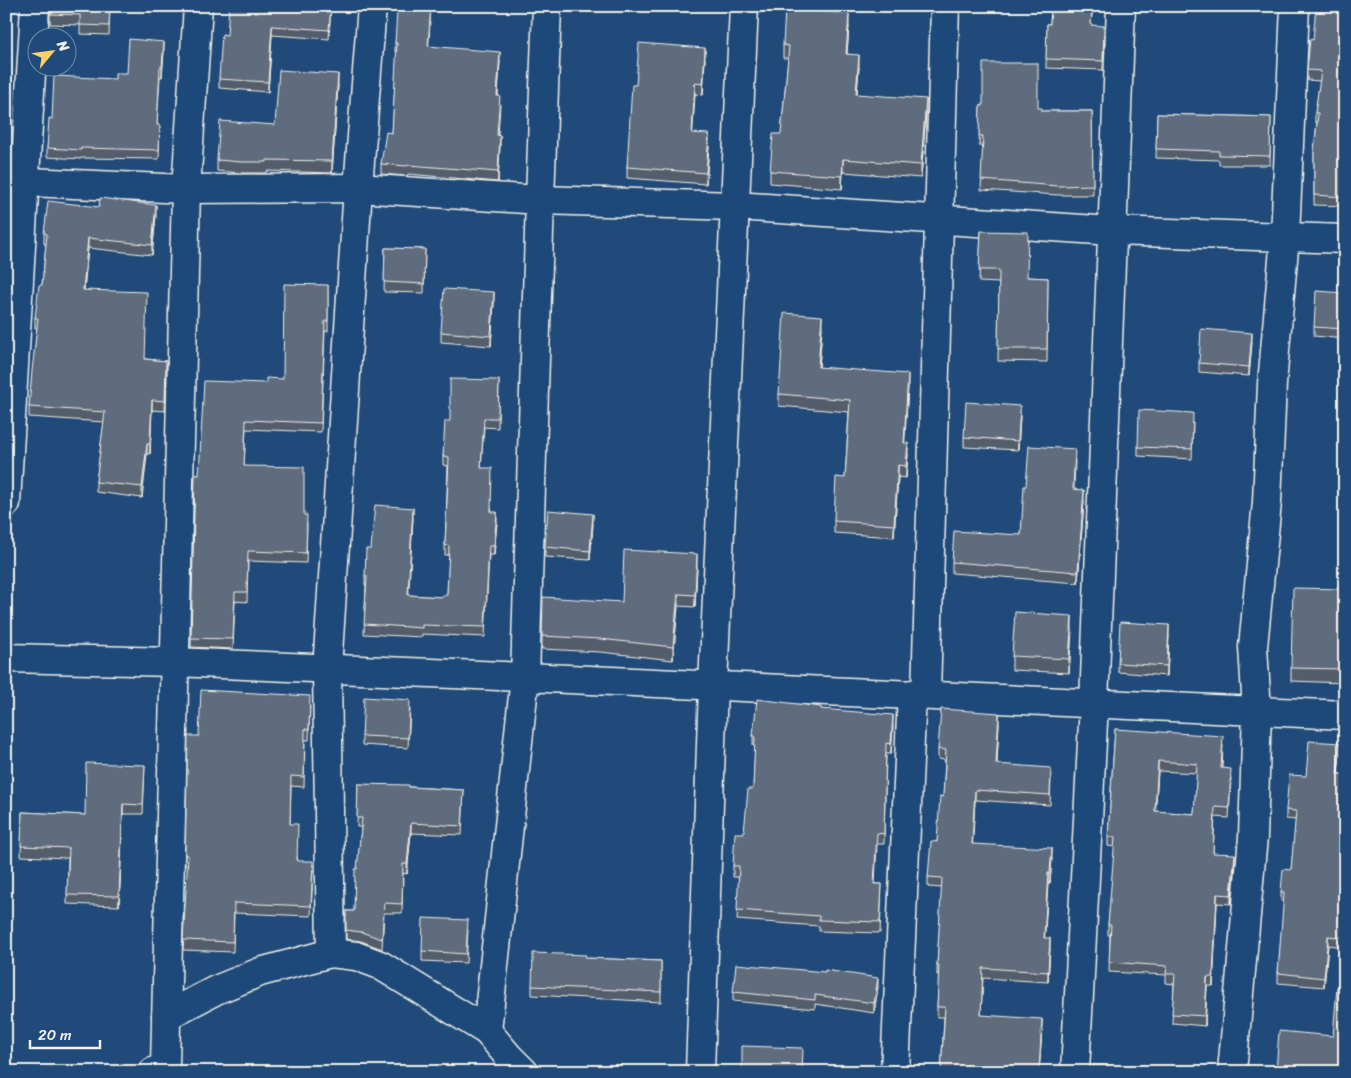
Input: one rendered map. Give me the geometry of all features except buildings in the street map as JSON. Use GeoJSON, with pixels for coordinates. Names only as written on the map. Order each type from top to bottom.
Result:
{"type":"FeatureCollection","features":[{"type":"Feature","properties":{"kind":"street"},"geometry":{"type":"LineString","coordinates":[[6,504],[16,181],[35,6]]}},
{"type":"Feature","properties":{"kind":"street"},"geometry":{"type":"LineString","coordinates":[[153,1072],[164,1066],[186,189],[198,6]]}},
{"type":"Feature","properties":{"kind":"street"},"geometry":{"type":"LineString","coordinates":[[331,953],[327,670],[358,188],[372,6]]}},
{"type":"Feature","properties":{"kind":"street"},"geometry":{"type":"LineString","coordinates":[[488,1031],[525,677],[547,6]]}},
{"type":"Feature","properties":{"kind":"street"},"geometry":{"type":"LineString","coordinates":[[700,1072],[713,685],[744,6]]}},
{"type":"Feature","properties":{"kind":"street"},"geometry":{"type":"LineString","coordinates":[[895,1072],[919,694],[939,219],[945,6]]}},
{"type":"Feature","properties":{"kind":"street"},"geometry":{"type":"LineString","coordinates":[[1075,1072],[1094,703],[1121,6]]}},
{"type":"Feature","properties":{"kind":"street"},"geometry":{"type":"LineString","coordinates":[[1232,1072],[1254,837],[1257,711],[1253,647],[1267,502],[1272,384],[1285,236],[1296,6]]}},
{"type":"Feature","properties":{"kind":"street"},"geometry":{"type":"LineString","coordinates":[[16,181],[186,189],[358,188],[540,200],[735,206],[1113,231],[1345,238]]}},
{"type":"Feature","properties":{"kind":"street"},"geometry":{"type":"LineString","coordinates":[[6,658],[174,662],[919,694],[1345,715]]}},
{"type":"Feature","properties":{"kind":"street"},"geometry":{"type":"LineString","coordinates":[[166,1016],[216,990],[260,972],[331,953],[356,956],[380,965],[488,1031],[524,1072]]}}]}
